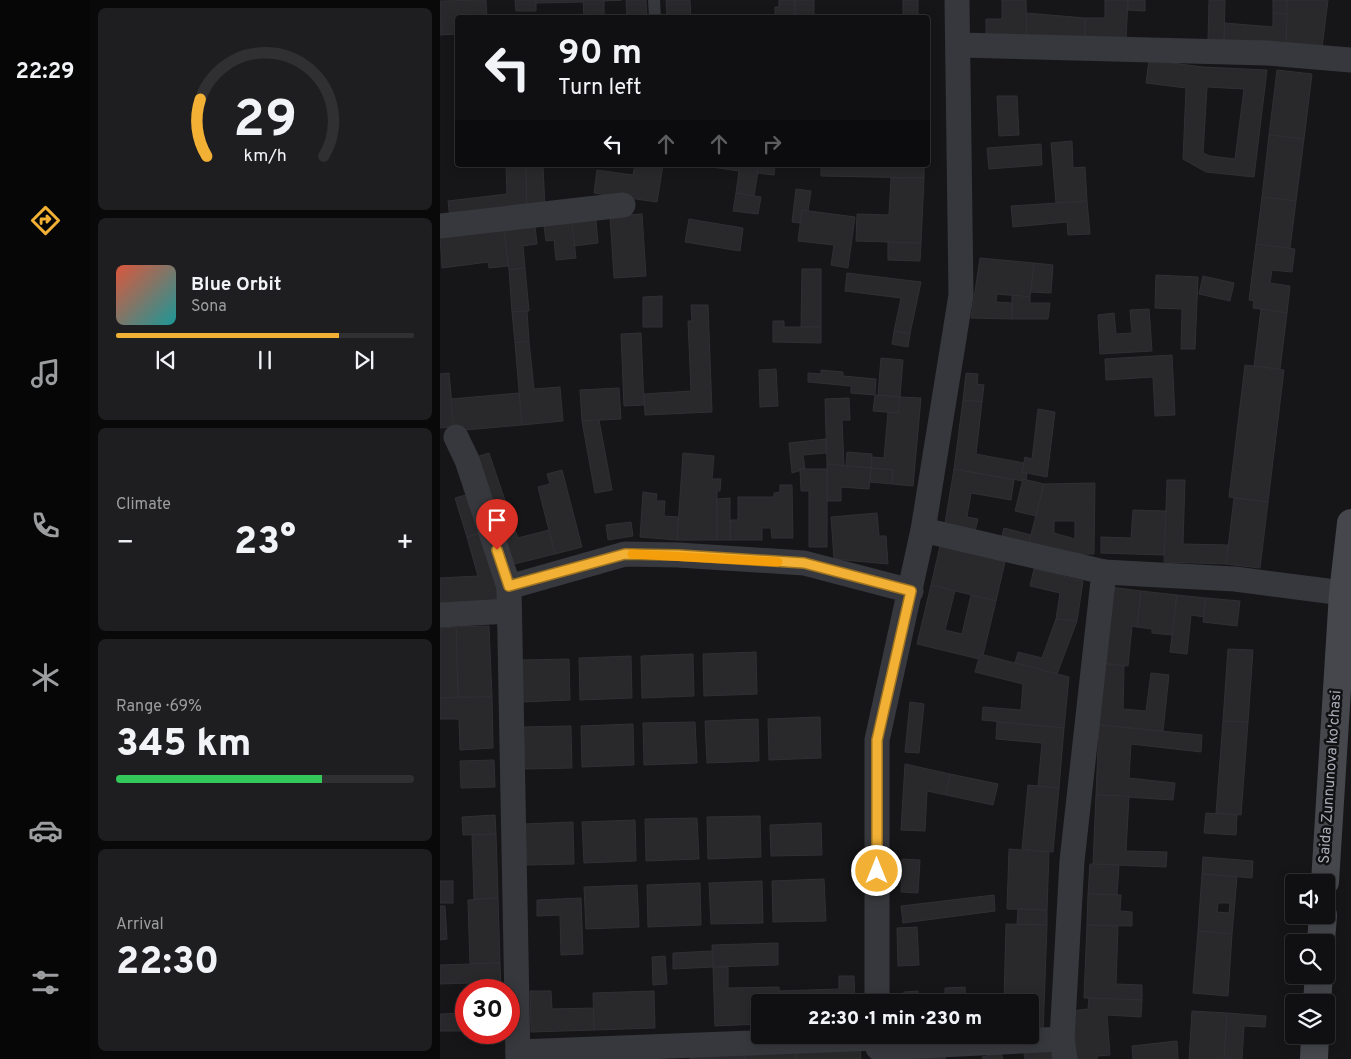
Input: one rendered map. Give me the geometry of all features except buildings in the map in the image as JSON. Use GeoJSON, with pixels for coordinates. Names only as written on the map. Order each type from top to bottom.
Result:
{"type":"FeatureCollection","features":[{"type":"Feature","properties":{"kind":"main road","name":"Saida Zunnunova ko'chasi"},"geometry":{"type":"LineString","coordinates":[[1325,874],[1343,593],[1351,523]]}},
{"type":"Feature","properties":{"kind":"main road"},"geometry":{"type":"LineString","coordinates":[[1314,1059],[1315,1044]]}},
{"type":"Feature","properties":{"kind":"street"},"geometry":{"type":"LineString","coordinates":[[877,994],[877,740],[923,530],[961,295],[957,0]]}},
{"type":"Feature","properties":{"kind":"street"},"geometry":{"type":"LineString","coordinates":[[959,45],[1266,53],[1351,60]]}},
{"type":"Feature","properties":{"kind":"street"},"geometry":{"type":"LineString","coordinates":[[440,226],[623,205]]}},
{"type":"Feature","properties":{"kind":"street"},"geometry":{"type":"LineString","coordinates":[[456,437],[467,460],[509,586],[518,1056],[878,1045],[1064,1049],[1072,861],[1104,572]]}},
{"type":"Feature","properties":{"kind":"street"},"geometry":{"type":"LineString","coordinates":[[923,530],[1104,572],[1235,579],[1343,593]]}},
{"type":"Feature","properties":{"kind":"street"},"geometry":{"type":"LineString","coordinates":[[509,586],[625,554],[678,555],[804,563],[911,591]]}},
{"type":"Feature","properties":{"kind":"street"},"geometry":{"type":"LineString","coordinates":[[440,615],[509,611]]}},
{"type":"Feature","properties":{"kind":"lane"},"geometry":{"type":"LineString","coordinates":[[654,0],[655,15]]}},
{"type":"Feature","properties":{"kind":"slow traffic"},"geometry":{"type":"LineString","coordinates":[[632,554],[678,555],[778,562]]}},
{"type":"Feature","properties":{"kind":"route"},"geometry":{"type":"LineString","coordinates":[[497,550],[509,586],[625,554],[678,555],[804,563],[911,591],[877,740],[877,871]]}}]}
